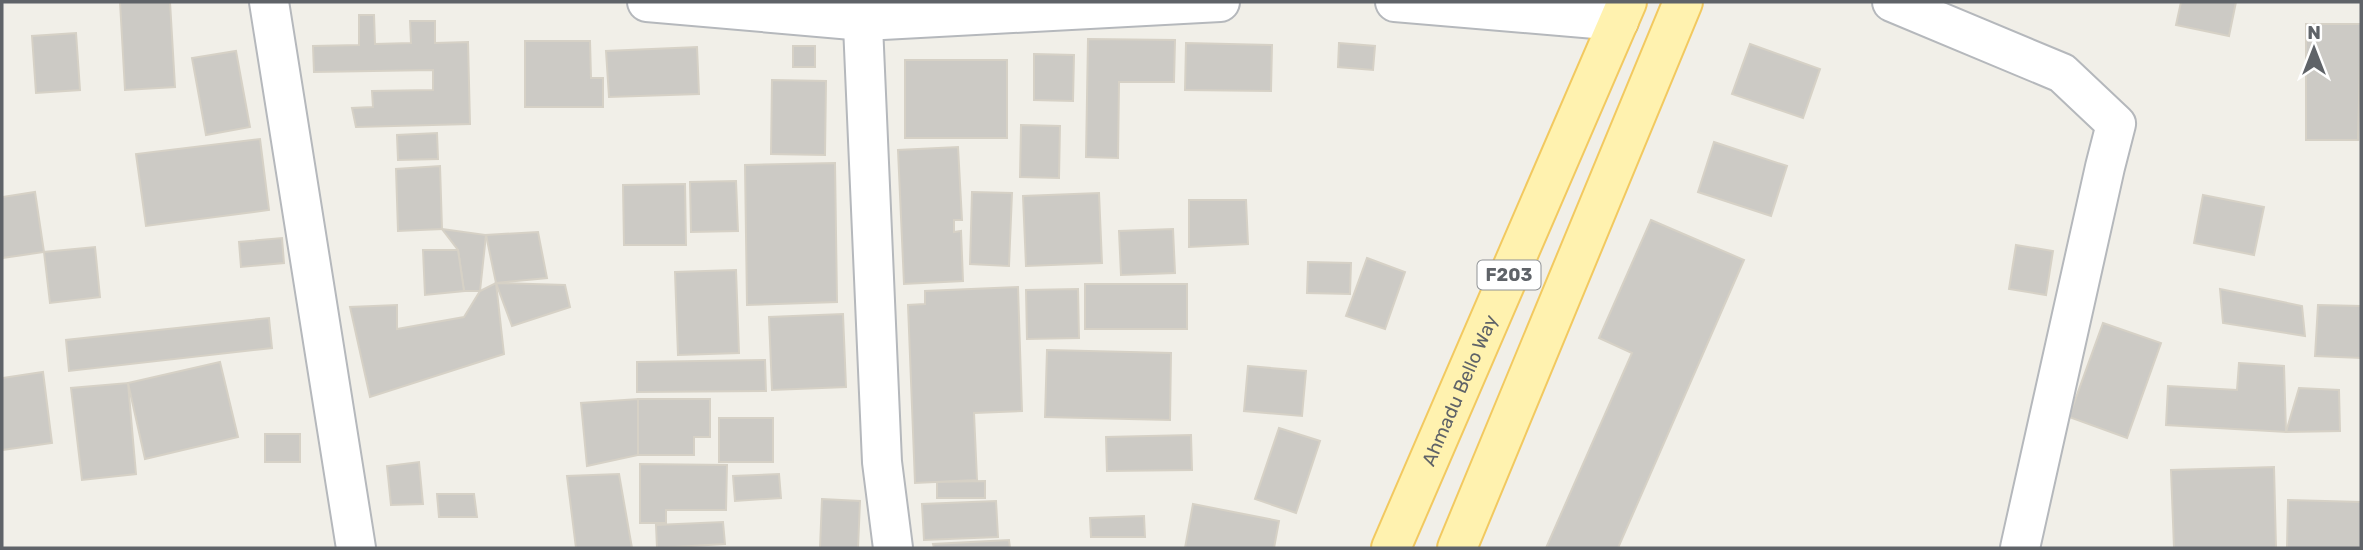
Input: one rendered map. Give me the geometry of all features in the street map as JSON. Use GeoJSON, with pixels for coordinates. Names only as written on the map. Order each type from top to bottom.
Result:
{"type":"FeatureCollection","features":[{"type":"Feature","properties":{"kind":"main road","name":"F203"},"geometry":{"type":"LineString","coordinates":[[1457,548],[1683,2]]}},
{"type":"Feature","properties":{"kind":"main road","name":"Ahmadu Bello Way"},"geometry":{"type":"LineString","coordinates":[[1391,548],[1623,12]]}},
{"type":"Feature","properties":{"kind":"street"},"geometry":{"type":"LineString","coordinates":[[269,2],[356,548]]}},
{"type":"Feature","properties":{"kind":"street"},"geometry":{"type":"LineString","coordinates":[[647,2],[863,11],[1220,2]]}},
{"type":"Feature","properties":{"kind":"street"},"geometry":{"type":"LineString","coordinates":[[1395,2],[1623,12]]}},
{"type":"Feature","properties":{"kind":"street"},"geometry":{"type":"LineString","coordinates":[[1892,2],[2063,73],[2116,124],[2020,548]]}},
{"type":"Feature","properties":{"kind":"street"},"geometry":{"type":"LineString","coordinates":[[863,11],[883,462],[893,548]]}},
{"type":"Feature","properties":{"kind":"building"},"geometry":{"type":"Polygon","coordinates":[[[120,2],[170,2],[175,87],[125,90],[120,2]]]}},
{"type":"Feature","properties":{"kind":"building"},"geometry":{"type":"Polygon","coordinates":[[[2181,2],[2236,2],[2229,36],[2176,25],[2181,2]]]}},
{"type":"Feature","properties":{"kind":"building"},"geometry":{"type":"Polygon","coordinates":[[[359,15],[374,15],[375,44],[411,43],[410,21],[435,21],[435,43],[468,42],[470,124],[356,127],[352,108],[373,107],[372,91],[433,90],[433,70],[314,72],[313,46],[359,45],[359,15]]]}},
{"type":"Feature","properties":{"kind":"building"},"geometry":{"type":"Polygon","coordinates":[[[2306,24],[2361,24],[2358,140],[2306,140],[2306,24]]]}},
{"type":"Feature","properties":{"kind":"building"},"geometry":{"type":"Polygon","coordinates":[[[76,33],[80,90],[36,93],[32,36],[76,33]]]}},
{"type":"Feature","properties":{"kind":"building"},"geometry":{"type":"Polygon","coordinates":[[[1088,39],[1175,40],[1174,82],[1119,82],[1118,158],[1086,157],[1088,39]]]}},
{"type":"Feature","properties":{"kind":"building"},"geometry":{"type":"Polygon","coordinates":[[[525,41],[590,41],[591,78],[603,78],[603,107],[525,107],[525,41]]]}},
{"type":"Feature","properties":{"kind":"building"},"geometry":{"type":"Polygon","coordinates":[[[1186,43],[1272,45],[1271,91],[1185,90],[1186,43]]]}},
{"type":"Feature","properties":{"kind":"building"},"geometry":{"type":"Polygon","coordinates":[[[1339,43],[1375,46],[1373,70],[1338,67],[1339,43]]]}},
{"type":"Feature","properties":{"kind":"building"},"geometry":{"type":"Polygon","coordinates":[[[1750,44],[1820,69],[1803,118],[1732,94],[1750,44]]]}},
{"type":"Feature","properties":{"kind":"building"},"geometry":{"type":"Polygon","coordinates":[[[793,46],[815,46],[815,67],[793,67],[793,46]]]}},
{"type":"Feature","properties":{"kind":"building"},"geometry":{"type":"Polygon","coordinates":[[[697,47],[699,94],[609,97],[606,51],[697,47]]]}},
{"type":"Feature","properties":{"kind":"building"},"geometry":{"type":"Polygon","coordinates":[[[236,51],[250,127],[206,135],[192,58],[236,51]]]}},
{"type":"Feature","properties":{"kind":"building"},"geometry":{"type":"Polygon","coordinates":[[[1034,54],[1074,55],[1073,101],[1034,100],[1034,54]]]}},
{"type":"Feature","properties":{"kind":"building"},"geometry":{"type":"Polygon","coordinates":[[[905,60],[1007,60],[1007,138],[905,138],[905,60]]]}},
{"type":"Feature","properties":{"kind":"building"},"geometry":{"type":"Polygon","coordinates":[[[772,80],[826,81],[825,155],[771,154],[772,80]]]}},
{"type":"Feature","properties":{"kind":"building"},"geometry":{"type":"Polygon","coordinates":[[[1021,125],[1060,126],[1059,178],[1020,177],[1021,125]]]}},
{"type":"Feature","properties":{"kind":"building"},"geometry":{"type":"Polygon","coordinates":[[[437,133],[438,159],[398,160],[397,135],[437,133]]]}},
{"type":"Feature","properties":{"kind":"building"},"geometry":{"type":"Polygon","coordinates":[[[260,139],[269,210],[146,226],[136,154],[260,139]]]}},
{"type":"Feature","properties":{"kind":"building"},"geometry":{"type":"Polygon","coordinates":[[[1714,142],[1787,166],[1771,216],[1698,192],[1714,142]]]}},
{"type":"Feature","properties":{"kind":"building"},"geometry":{"type":"Polygon","coordinates":[[[958,147],[962,220],[954,220],[954,232],[961,231],[963,281],[904,284],[898,150],[958,147]]]}},
{"type":"Feature","properties":{"kind":"building"},"geometry":{"type":"Polygon","coordinates":[[[835,163],[837,302],[747,305],[745,165],[835,163]]]}},
{"type":"Feature","properties":{"kind":"building"},"geometry":{"type":"Polygon","coordinates":[[[440,166],[442,229],[398,231],[396,169],[440,166]]]}},
{"type":"Feature","properties":{"kind":"building"},"geometry":{"type":"Polygon","coordinates":[[[736,181],[738,231],[691,232],[690,182],[736,181]]]}},
{"type":"Feature","properties":{"kind":"building"},"geometry":{"type":"Polygon","coordinates":[[[685,184],[686,245],[624,245],[623,185],[685,184]]]}},
{"type":"Feature","properties":{"kind":"building"},"geometry":{"type":"Polygon","coordinates":[[[35,192],[44,252],[2,258],[2,197],[35,192]]]}},
{"type":"Feature","properties":{"kind":"building"},"geometry":{"type":"Polygon","coordinates":[[[972,192],[1012,193],[1009,266],[970,264],[972,192]]]}},
{"type":"Feature","properties":{"kind":"building"},"geometry":{"type":"Polygon","coordinates":[[[1099,193],[1102,263],[1026,266],[1023,196],[1099,193]]]}},
{"type":"Feature","properties":{"kind":"building"},"geometry":{"type":"Polygon","coordinates":[[[2203,195],[2264,207],[2254,255],[2194,243],[2203,195]]]}},
{"type":"Feature","properties":{"kind":"building"},"geometry":{"type":"Polygon","coordinates":[[[1189,200],[1246,200],[1248,244],[1189,247],[1189,200]]]}},
{"type":"Feature","properties":{"kind":"building"},"geometry":{"type":"Polygon","coordinates":[[[1651,220],[1744,260],[1618,548],[1546,548],[1632,353],[1599,338],[1651,220]]]}},
{"type":"Feature","properties":{"kind":"building"},"geometry":{"type":"Polygon","coordinates":[[[442,229],[486,235],[480,291],[464,291],[458,250],[442,229]]]}},
{"type":"Feature","properties":{"kind":"building"},"geometry":{"type":"Polygon","coordinates":[[[1173,229],[1175,273],[1121,275],[1119,231],[1173,229]]]}},
{"type":"Feature","properties":{"kind":"building"},"geometry":{"type":"Polygon","coordinates":[[[538,232],[547,278],[496,283],[486,235],[538,232]]]}},
{"type":"Feature","properties":{"kind":"building"},"geometry":{"type":"Polygon","coordinates":[[[282,238],[284,263],[241,267],[239,242],[282,238]]]}},
{"type":"Feature","properties":{"kind":"building"},"geometry":{"type":"Polygon","coordinates":[[[2016,245],[2053,251],[2046,295],[2009,289],[2016,245]]]}},
{"type":"Feature","properties":{"kind":"building"},"geometry":{"type":"Polygon","coordinates":[[[95,247],[100,297],[50,303],[44,252],[95,247]]]}},
{"type":"Feature","properties":{"kind":"building"},"geometry":{"type":"Polygon","coordinates":[[[423,250],[458,250],[464,291],[425,295],[423,250]]]}},
{"type":"Feature","properties":{"kind":"building"},"geometry":{"type":"Polygon","coordinates":[[[1367,258],[1405,272],[1385,329],[1346,316],[1367,258]]]}},
{"type":"Feature","properties":{"kind":"building"},"geometry":{"type":"Polygon","coordinates":[[[1308,262],[1351,263],[1350,294],[1307,293],[1308,262]]]}},
{"type":"Feature","properties":{"kind":"building"},"geometry":{"type":"Polygon","coordinates":[[[736,270],[739,353],[678,355],[675,272],[736,270]]]}},
{"type":"Feature","properties":{"kind":"building"},"geometry":{"type":"Polygon","coordinates":[[[496,283],[565,285],[570,307],[512,326],[496,283]]]}},
{"type":"Feature","properties":{"kind":"building"},"geometry":{"type":"Polygon","coordinates":[[[496,283],[504,354],[370,397],[350,307],[397,305],[397,329],[464,317],[480,291],[496,283]]]}},
{"type":"Feature","properties":{"kind":"building"},"geometry":{"type":"Polygon","coordinates":[[[1085,284],[1187,284],[1187,329],[1085,329],[1085,284]]]}},
{"type":"Feature","properties":{"kind":"building"},"geometry":{"type":"Polygon","coordinates":[[[1018,287],[1022,411],[974,413],[977,480],[915,483],[908,305],[925,304],[925,291],[1018,287]]]}},
{"type":"Feature","properties":{"kind":"building"},"geometry":{"type":"Polygon","coordinates":[[[1078,289],[1079,338],[1027,339],[1026,290],[1078,289]]]}},
{"type":"Feature","properties":{"kind":"building"},"geometry":{"type":"Polygon","coordinates":[[[2220,289],[2302,306],[2305,336],[2223,323],[2220,289]]]}},
{"type":"Feature","properties":{"kind":"building"},"geometry":{"type":"Polygon","coordinates":[[[2318,305],[2361,306],[2361,358],[2315,356],[2318,305]]]}},
{"type":"Feature","properties":{"kind":"building"},"geometry":{"type":"Polygon","coordinates":[[[843,314],[846,387],[772,390],[769,317],[843,314]]]}},
{"type":"Feature","properties":{"kind":"building"},"geometry":{"type":"Polygon","coordinates":[[[269,318],[272,348],[69,371],[66,340],[269,318]]]}},
{"type":"Feature","properties":{"kind":"building"},"geometry":{"type":"Polygon","coordinates":[[[2103,323],[2161,343],[2127,438],[2069,417],[2103,323]]]}},
{"type":"Feature","properties":{"kind":"building"},"geometry":{"type":"Polygon","coordinates":[[[1047,350],[1171,353],[1170,420],[1045,417],[1047,350]]]}},
{"type":"Feature","properties":{"kind":"building"},"geometry":{"type":"Polygon","coordinates":[[[765,360],[766,391],[637,392],[637,362],[765,360]]]}},
{"type":"Feature","properties":{"kind":"building"},"geometry":{"type":"Polygon","coordinates":[[[220,362],[238,437],[145,459],[128,383],[220,362]]]}},
{"type":"Feature","properties":{"kind":"building"},"geometry":{"type":"Polygon","coordinates":[[[2239,363],[2284,366],[2286,432],[2166,425],[2168,386],[2237,390],[2239,363]]]}},
{"type":"Feature","properties":{"kind":"building"},"geometry":{"type":"Polygon","coordinates":[[[1248,366],[1306,371],[1302,416],[1244,411],[1248,366]]]}},
{"type":"Feature","properties":{"kind":"building"},"geometry":{"type":"Polygon","coordinates":[[[43,372],[52,443],[2,450],[2,378],[43,372]]]}},
{"type":"Feature","properties":{"kind":"building"},"geometry":{"type":"Polygon","coordinates":[[[128,383],[136,474],[82,480],[71,388],[128,383]]]}},
{"type":"Feature","properties":{"kind":"building"},"geometry":{"type":"Polygon","coordinates":[[[2299,388],[2339,390],[2340,431],[2286,432],[2299,388]]]}},
{"type":"Feature","properties":{"kind":"building"},"geometry":{"type":"Polygon","coordinates":[[[638,399],[710,399],[710,437],[694,437],[694,455],[638,455],[638,399]]]}},
{"type":"Feature","properties":{"kind":"building"},"geometry":{"type":"Polygon","coordinates":[[[638,399],[638,455],[587,466],[581,403],[638,399]]]}},
{"type":"Feature","properties":{"kind":"building"},"geometry":{"type":"Polygon","coordinates":[[[719,418],[773,418],[773,462],[719,462],[719,418]]]}},
{"type":"Feature","properties":{"kind":"building"},"geometry":{"type":"Polygon","coordinates":[[[1279,428],[1320,441],[1296,513],[1255,499],[1279,428]]]}},
{"type":"Feature","properties":{"kind":"building"},"geometry":{"type":"Polygon","coordinates":[[[265,434],[300,434],[300,462],[265,462],[265,434]]]}},
{"type":"Feature","properties":{"kind":"building"},"geometry":{"type":"Polygon","coordinates":[[[1191,435],[1192,470],[1107,471],[1106,437],[1191,435]]]}},
{"type":"Feature","properties":{"kind":"building"},"geometry":{"type":"Polygon","coordinates":[[[419,462],[423,504],[391,505],[387,466],[419,462]]]}},
{"type":"Feature","properties":{"kind":"building"},"geometry":{"type":"Polygon","coordinates":[[[640,464],[727,465],[726,510],[666,510],[666,523],[640,523],[640,464]]]}},
{"type":"Feature","properties":{"kind":"building"},"geometry":{"type":"Polygon","coordinates":[[[2274,467],[2276,548],[2174,548],[2171,470],[2274,467]]]}},
{"type":"Feature","properties":{"kind":"building"},"geometry":{"type":"Polygon","coordinates":[[[619,474],[632,548],[576,548],[567,476],[619,474]]]}},
{"type":"Feature","properties":{"kind":"building"},"geometry":{"type":"Polygon","coordinates":[[[779,474],[781,498],[735,501],[733,476],[779,474]]]}},
{"type":"Feature","properties":{"kind":"building"},"geometry":{"type":"Polygon","coordinates":[[[985,481],[985,498],[937,498],[937,482],[985,481]]]}},
{"type":"Feature","properties":{"kind":"building"},"geometry":{"type":"Polygon","coordinates":[[[437,494],[474,494],[477,517],[439,517],[437,494]]]}},
{"type":"Feature","properties":{"kind":"building"},"geometry":{"type":"Polygon","coordinates":[[[822,499],[860,501],[858,548],[820,548],[822,499]]]}},
{"type":"Feature","properties":{"kind":"building"},"geometry":{"type":"Polygon","coordinates":[[[2288,500],[2361,502],[2361,548],[2287,548],[2288,500]]]}},
{"type":"Feature","properties":{"kind":"building"},"geometry":{"type":"Polygon","coordinates":[[[996,501],[998,537],[924,540],[922,504],[996,501]]]}},
{"type":"Feature","properties":{"kind":"building"},"geometry":{"type":"Polygon","coordinates":[[[1193,504],[1279,521],[1274,548],[1185,548],[1193,504]]]}},
{"type":"Feature","properties":{"kind":"building"},"geometry":{"type":"Polygon","coordinates":[[[1144,516],[1145,537],[1091,537],[1090,518],[1144,516]]]}},
{"type":"Feature","properties":{"kind":"building"},"geometry":{"type":"Polygon","coordinates":[[[723,522],[725,544],[657,548],[656,525],[723,522]]]}},
{"type":"Feature","properties":{"kind":"building"},"geometry":{"type":"Polygon","coordinates":[[[1009,540],[1010,548],[934,548],[933,544],[1009,540]]]}}]}
